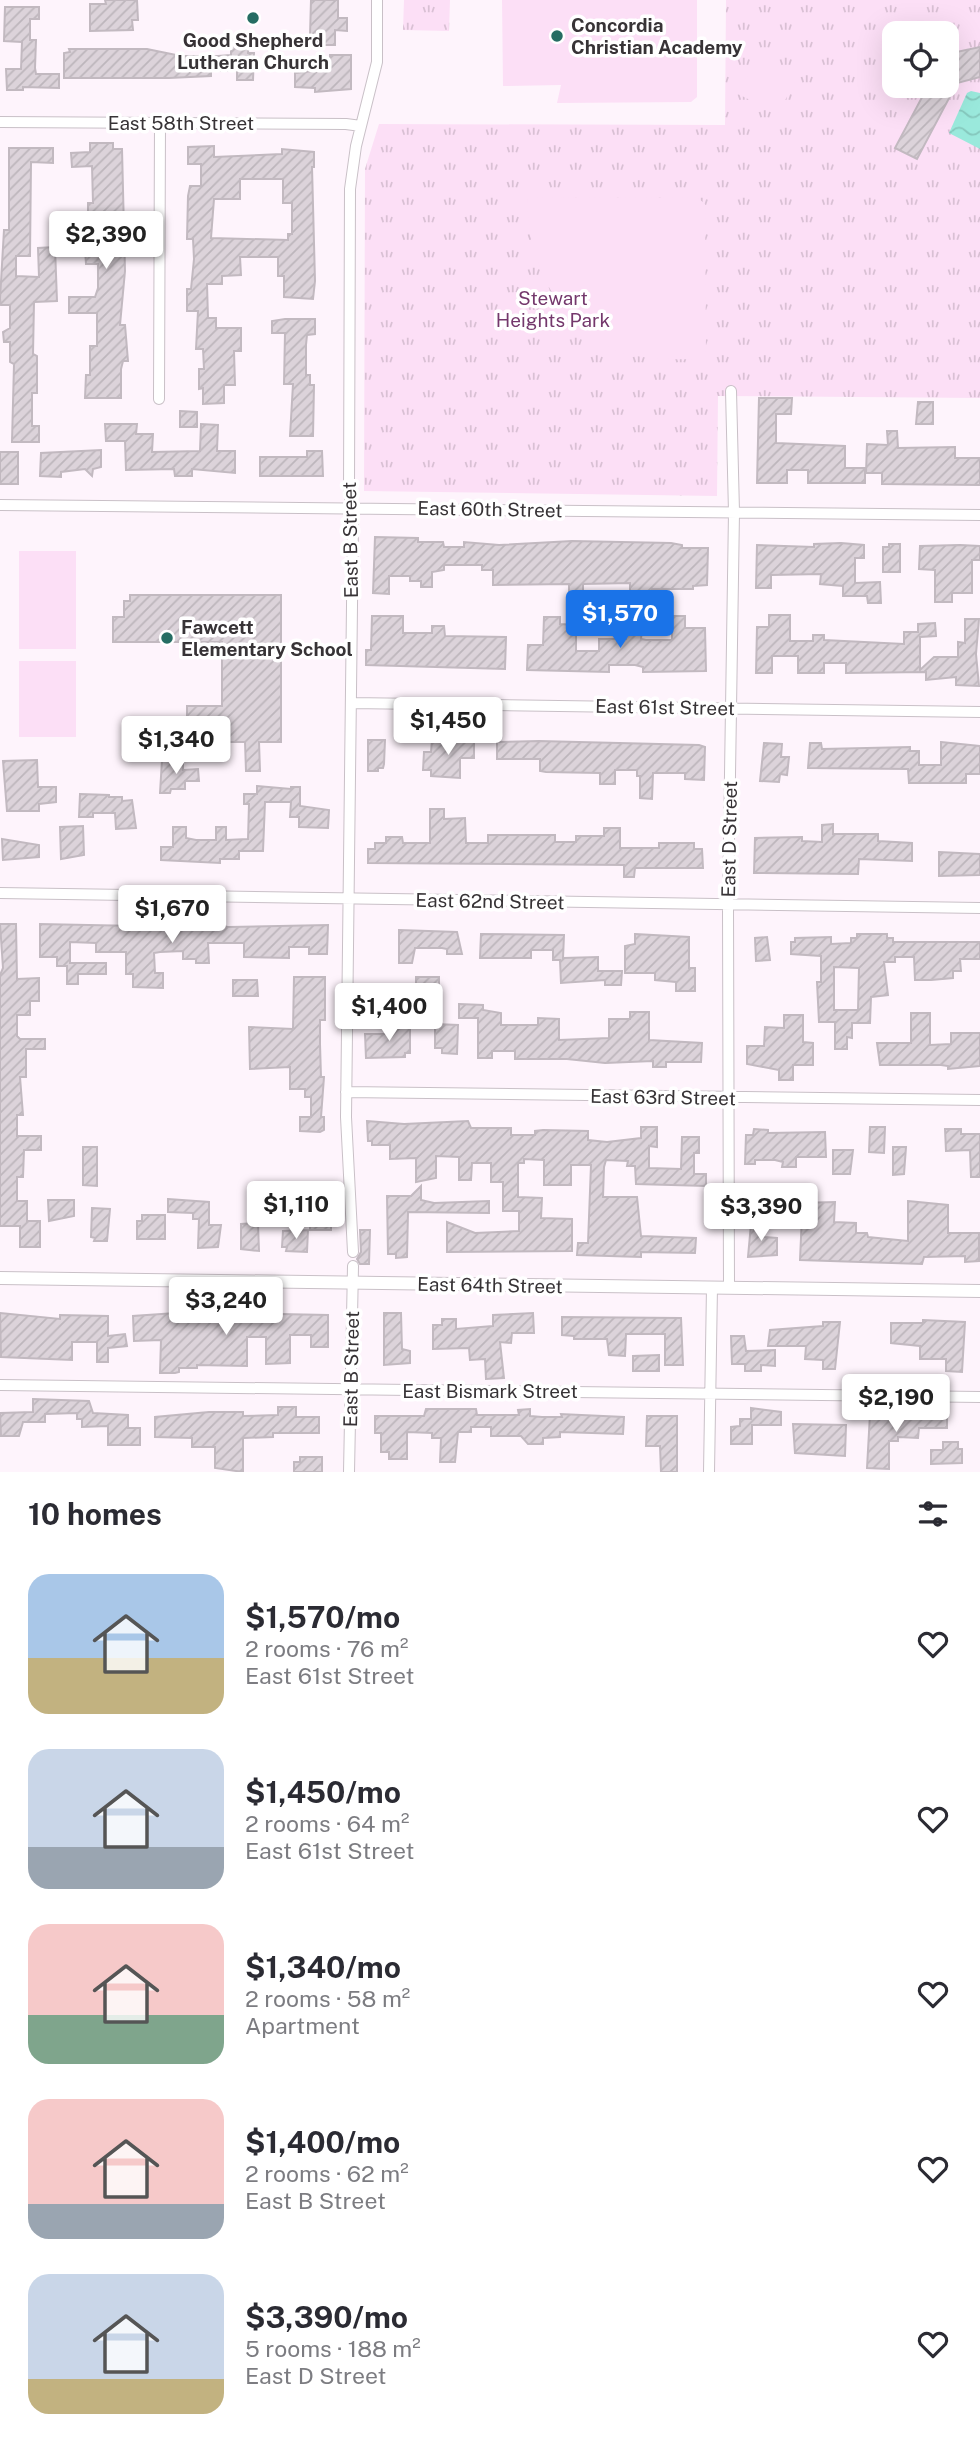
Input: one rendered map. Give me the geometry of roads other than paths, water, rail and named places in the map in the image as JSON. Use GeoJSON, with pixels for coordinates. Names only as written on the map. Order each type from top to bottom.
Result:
{"type":"FeatureCollection","features":[{"type":"Feature","properties":{"kind":"street","name":"East B Street"},"geometry":{"type":"LineString","coordinates":[[353,1252],[346,1092],[353,520],[350,507],[350,189],[361,126],[377,62],[377,0]]}},
{"type":"Feature","properties":{"kind":"street","name":"East 58th Street"},"geometry":{"type":"LineString","coordinates":[[0,122],[361,126]]}},
{"type":"Feature","properties":{"kind":"street"},"geometry":{"type":"LineString","coordinates":[[159,399],[160,122]]}},
{"type":"Feature","properties":{"kind":"street","name":"East D Street"},"geometry":{"type":"LineString","coordinates":[[729,1287],[728,905],[734,512],[731,391]]}},
{"type":"Feature","properties":{"kind":"street","name":"East 60th Street"},"geometry":{"type":"LineString","coordinates":[[0,505],[980,516]]}},
{"type":"Feature","properties":{"kind":"street","name":"East 61st Street"},"geometry":{"type":"LineString","coordinates":[[351,703],[980,712]]}},
{"type":"Feature","properties":{"kind":"street","name":"East 62nd Street"},"geometry":{"type":"LineString","coordinates":[[0,893],[980,908]]}},
{"type":"Feature","properties":{"kind":"street","name":"East 63rd Street"},"geometry":{"type":"LineString","coordinates":[[346,1092],[980,1100]]}},
{"type":"Feature","properties":{"kind":"street","name":"East B Street"},"geometry":{"type":"LineString","coordinates":[[349,1472],[353,1266]]}},
{"type":"Feature","properties":{"kind":"street","name":"East 64th Street"},"geometry":{"type":"LineString","coordinates":[[0,1278],[980,1291]]}},
{"type":"Feature","properties":{"kind":"street"},"geometry":{"type":"LineString","coordinates":[[709,1472],[712,1287]]}},
{"type":"Feature","properties":{"kind":"street","name":"East Bismark Street"},"geometry":{"type":"LineString","coordinates":[[0,1385],[980,1397]]}},
{"type":"Feature","properties":{"kind":"water"},"geometry":{"type":"Polygon","coordinates":[[[967,93],[980,93],[980,149],[949,133],[967,93]]]}},
{"type":"Feature","properties":{"kind":"place","name":"Good Shepherd Lutheran Church"},"geometry":{"type":"Point","coordinates":[253,18]}},
{"type":"Feature","properties":{"kind":"place","name":"Concordia Christian Academy"},"geometry":{"type":"Point","coordinates":[557,36]}},
{"type":"Feature","properties":{"kind":"place","name":"Fawcett Elementary School"},"geometry":{"type":"Point","coordinates":[167,638]}},
{"type":"Feature","properties":{"kind":"park label","name":"Stewart Heights Park"},"geometry":{"type":"Point","coordinates":[553,309]}}]}
